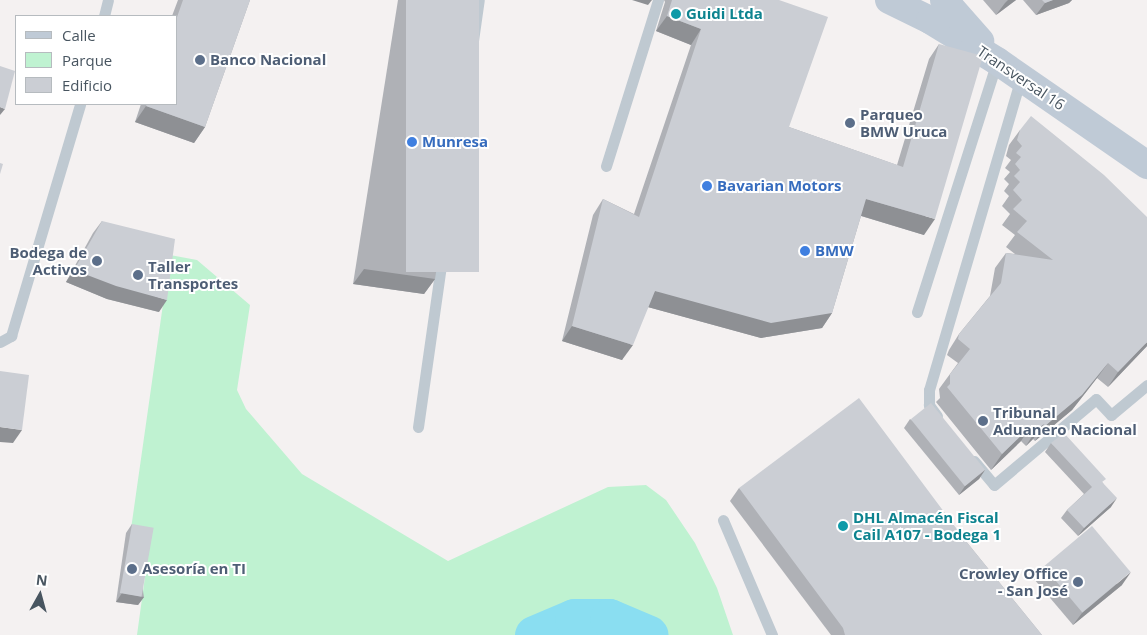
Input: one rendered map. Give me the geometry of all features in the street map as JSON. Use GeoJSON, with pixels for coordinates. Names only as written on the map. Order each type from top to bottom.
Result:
{"type":"FeatureCollection","features":[{"type":"Feature","properties":{"kind":"main road","name":"Transversal 16"},"geometry":{"type":"LineString","coordinates":[[889,0],[930,20],[997,61],[1147,165]]}},
{"type":"Feature","properties":{"kind":"main road"},"geometry":{"type":"LineString","coordinates":[[944,0],[997,61]]}},
{"type":"Feature","properties":{"kind":"lane"},"geometry":{"type":"LineString","coordinates":[[104,15],[108,0]]}},
{"type":"Feature","properties":{"kind":"lane"},"geometry":{"type":"LineString","coordinates":[[418,427],[479,0]]}},
{"type":"Feature","properties":{"kind":"lane"},"geometry":{"type":"LineString","coordinates":[[606,166],[658,0]]}},
{"type":"Feature","properties":{"kind":"lane"},"geometry":{"type":"LineString","coordinates":[[917,312],[997,61]]}},
{"type":"Feature","properties":{"kind":"lane"},"geometry":{"type":"LineString","coordinates":[[948,429],[929,405],[929,390],[1021,78]]}},
{"type":"Feature","properties":{"kind":"lane"},"geometry":{"type":"LineString","coordinates":[[0,342],[11,336],[80,105]]}},
{"type":"Feature","properties":{"kind":"lane"},"geometry":{"type":"LineString","coordinates":[[965,450],[994,485],[1096,399],[1111,415],[1147,385]]}},
{"type":"Feature","properties":{"kind":"lane"},"geometry":{"type":"LineString","coordinates":[[723,520],[772,635]]}},
{"type":"Feature","properties":{"kind":"green space"},"geometry":{"type":"Polygon","coordinates":[[[170,255],[197,260],[250,305],[237,390],[246,409],[302,474],[448,561],[608,487],[646,485],[666,500],[695,543],[717,588],[733,635],[137,635],[151,533],[131,529],[170,255]]]}},
{"type":"Feature","properties":{"kind":"building","name":"Banco Nacional"},"geometry":{"type":"Polygon","coordinates":[[[183,0],[250,0],[205,127],[146,106],[178,105],[178,15],[183,0]]]}},
{"type":"Feature","properties":{"kind":"building"},"geometry":{"type":"Polygon","coordinates":[[[406,0],[479,0],[479,272],[406,272],[406,0]]]}},
{"type":"Feature","properties":{"kind":"building"},"geometry":{"type":"Polygon","coordinates":[[[672,0],[779,0],[828,17],[789,127],[903,167],[939,44],[983,56],[935,219],[866,199],[832,313],[771,323],[655,291],[633,345],[572,326],[603,199],[639,217],[701,29],[667,16],[672,0]]]}},
{"type":"Feature","properties":{"kind":"building"},"geometry":{"type":"Polygon","coordinates":[[[1042,0],[1053,0],[1045,3],[1042,0]]]}},
{"type":"Feature","properties":{"kind":"building"},"geometry":{"type":"Polygon","coordinates":[[[0,66],[15,71],[5,109],[0,107],[0,66]]]}},
{"type":"Feature","properties":{"kind":"building"},"geometry":{"type":"Polygon","coordinates":[[[1031,116],[1104,175],[1147,217],[1147,342],[1118,372],[1108,363],[1082,395],[1045,426],[1044,424],[1036,430],[1031,426],[1002,454],[947,387],[950,384],[950,374],[970,349],[958,339],[959,334],[1001,283],[1006,253],[1053,260],[1017,232],[1027,221],[1013,209],[1022,200],[1013,190],[1020,182],[1014,176],[1020,170],[1015,164],[1021,157],[1016,153],[1022,146],[1017,140],[1020,130],[1031,116]]]}},
{"type":"Feature","properties":{"kind":"building"},"geometry":{"type":"Polygon","coordinates":[[[0,163],[3,164],[0,174],[0,163]]]}},
{"type":"Feature","properties":{"kind":"building"},"geometry":{"type":"Polygon","coordinates":[[[102,221],[175,239],[167,300],[116,286],[74,270],[102,221]]]}},
{"type":"Feature","properties":{"kind":"building"},"geometry":{"type":"Polygon","coordinates":[[[0,371],[29,375],[22,430],[0,427],[0,371]]]}},
{"type":"Feature","properties":{"kind":"building","name":"DHL Almacén Fiscal Cail A107 - Bodega 1"},"geometry":{"type":"Polygon","coordinates":[[[859,398],[965,540],[1042,635],[845,635],[843,628],[739,488],[859,398]]]}},
{"type":"Feature","properties":{"kind":"building"},"geometry":{"type":"Polygon","coordinates":[[[931,403],[985,470],[965,486],[911,419],[931,403]]]}},
{"type":"Feature","properties":{"kind":"building"},"geometry":{"type":"Polygon","coordinates":[[[1064,433],[1106,479],[1102,482],[1117,498],[1084,528],[1067,510],[1092,487],[1051,443],[1064,433]]]}},
{"type":"Feature","properties":{"kind":"building","name":"Asesoría en TI"},"geometry":{"type":"Polygon","coordinates":[[[132,524],[154,528],[142,597],[120,593],[132,524]]]}},
{"type":"Feature","properties":{"kind":"building","name":"Crowley Office - San José"},"geometry":{"type":"Polygon","coordinates":[[[1092,526],[1131,572],[1082,612],[1044,566],[1092,526]]]}},
{"type":"Feature","properties":{"kind":"waterway"},"geometry":{"type":"LineString","coordinates":[[534,635],[574,618],[609,618],[649,635]]}},
{"type":"Feature","properties":{"kind":"place","name":"Guidi Ltda"},"geometry":{"type":"Point","coordinates":[676,14]}},
{"type":"Feature","properties":{"kind":"place","name":"Banco Nacional"},"geometry":{"type":"Point","coordinates":[200,60]}},
{"type":"Feature","properties":{"kind":"place","name":"Parqueo BMW Uruca"},"geometry":{"type":"Point","coordinates":[850,123]}},
{"type":"Feature","properties":{"kind":"place","name":"Munresa"},"geometry":{"type":"Point","coordinates":[412,142]}},
{"type":"Feature","properties":{"kind":"place","name":"Bavarian Motors"},"geometry":{"type":"Point","coordinates":[707,186]}},
{"type":"Feature","properties":{"kind":"place","name":"BMW"},"geometry":{"type":"Point","coordinates":[805,251]}},
{"type":"Feature","properties":{"kind":"place","name":"Bodega de Activos"},"geometry":{"type":"Point","coordinates":[97,261]}},
{"type":"Feature","properties":{"kind":"place","name":"Taller Transportes"},"geometry":{"type":"Point","coordinates":[138,275]}},
{"type":"Feature","properties":{"kind":"place","name":"Tribunal Aduanero Nacional"},"geometry":{"type":"Point","coordinates":[983,421]}},
{"type":"Feature","properties":{"kind":"place","name":"DHL Almacén Fiscal Cail A107 - Bodega 1"},"geometry":{"type":"Point","coordinates":[843,526]}},
{"type":"Feature","properties":{"kind":"place","name":"Asesoría en TI"},"geometry":{"type":"Point","coordinates":[132,569]}},
{"type":"Feature","properties":{"kind":"place","name":"Crowley Office - San José"},"geometry":{"type":"Point","coordinates":[1078,582]}}]}
